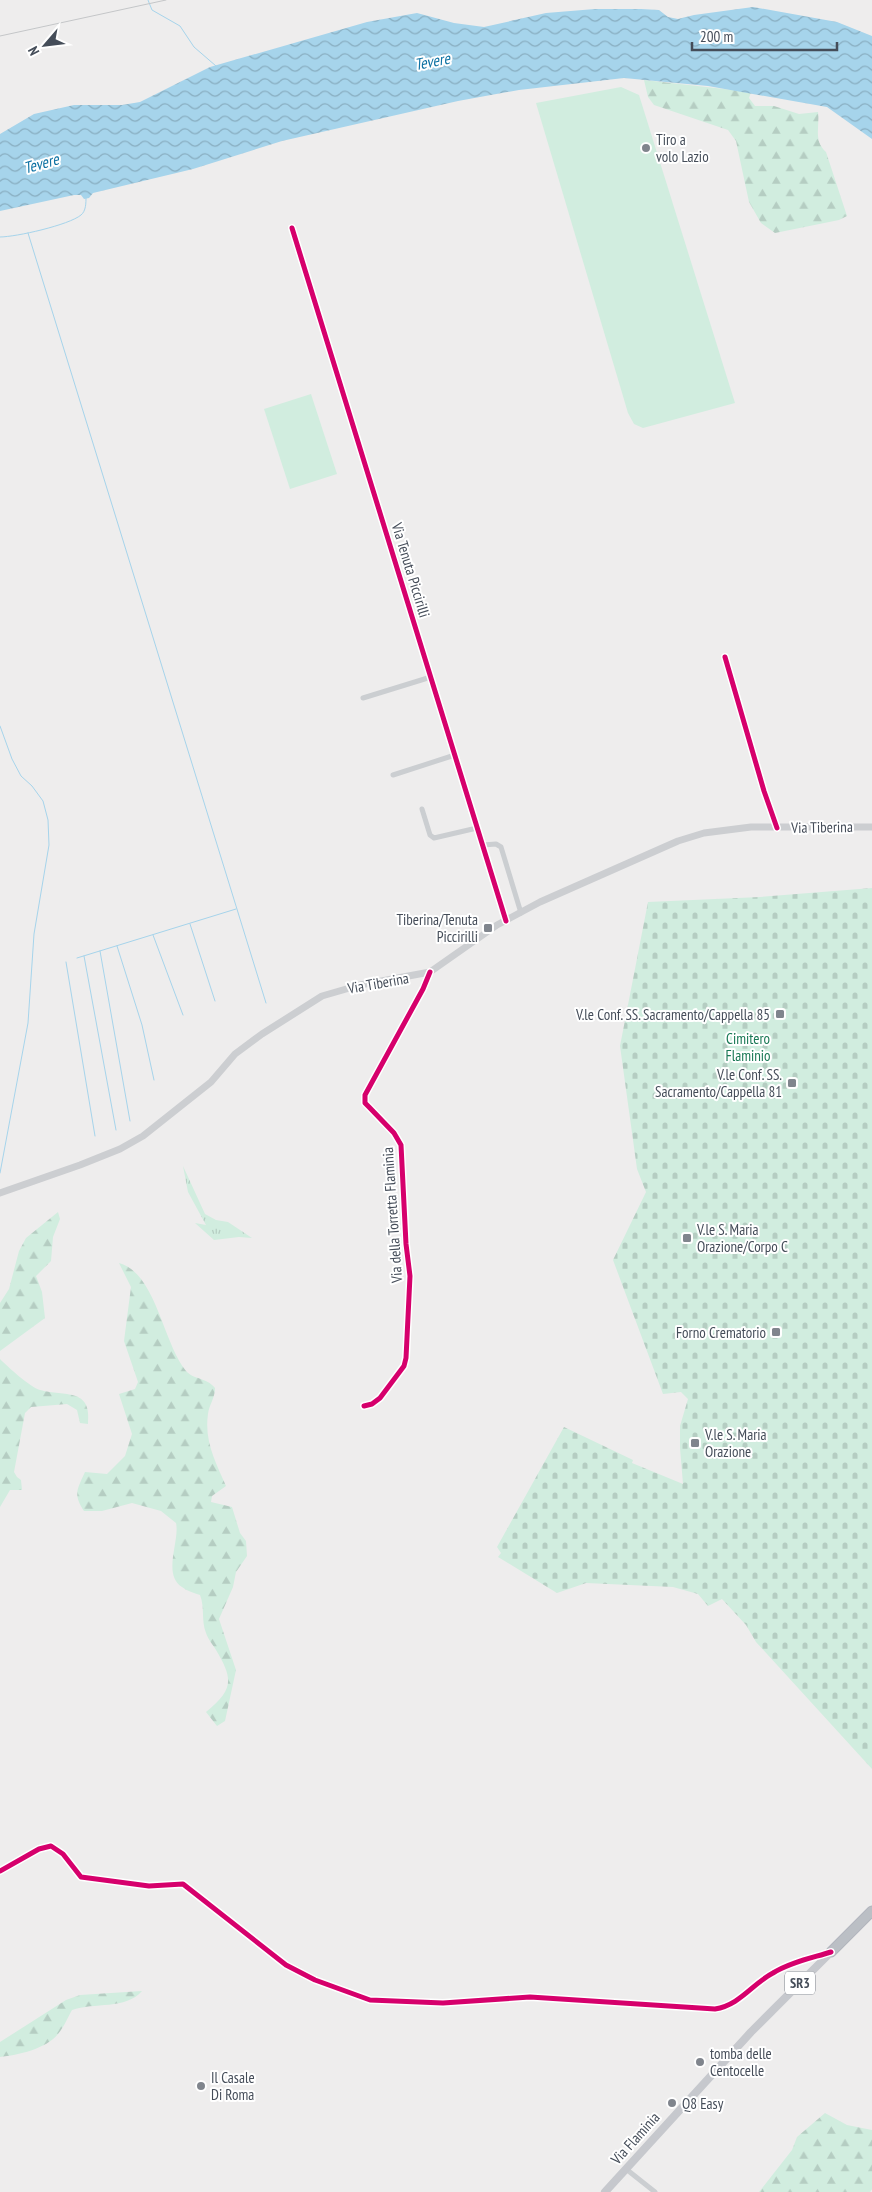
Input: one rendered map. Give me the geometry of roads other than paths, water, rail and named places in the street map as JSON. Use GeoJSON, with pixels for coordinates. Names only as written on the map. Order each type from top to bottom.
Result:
{"type":"FeatureCollection","features":[{"type":"Feature","properties":{"kind":"highway","name":"Via Flaminia"},"geometry":{"type":"LineString","coordinates":[[831,1952],[872,1911]]}},
{"type":"Feature","properties":{"kind":"highway","name":"Via Flaminia"},"geometry":{"type":"LineString","coordinates":[[831,1952],[872,1918]]}},
{"type":"Feature","properties":{"kind":"main road","name":"Via Tiberina"},"geometry":{"type":"LineString","coordinates":[[0,1193],[80,1165],[120,1149],[143,1136],[211,1082],[234,1054],[322,996],[360,985],[430,972],[506,921],[616,867],[688,837],[735,829],[872,827]]}},
{"type":"Feature","properties":{"kind":"main road","name":"Via Flaminia"},"geometry":{"type":"LineString","coordinates":[[605,2192],[751,2032],[831,1952]]}},
{"type":"Feature","properties":{"kind":"street","name":"Via Tenuta Piccirilli"},"geometry":{"type":"LineString","coordinates":[[292,228],[506,921]]}},
{"type":"Feature","properties":{"kind":"street"},"geometry":{"type":"LineString","coordinates":[[725,656],[764,792],[778,828]]}},
{"type":"Feature","properties":{"kind":"street"},"geometry":{"type":"LineString","coordinates":[[364,698],[431,677]]}},
{"type":"Feature","properties":{"kind":"street"},"geometry":{"type":"LineString","coordinates":[[393,775],[455,755]]}},
{"type":"Feature","properties":{"kind":"street"},"geometry":{"type":"LineString","coordinates":[[422,809],[430,835],[434,838],[477,828]]}},
{"type":"Feature","properties":{"kind":"street"},"geometry":{"type":"LineString","coordinates":[[483,845],[496,844],[501,847],[521,913]]}},
{"type":"Feature","properties":{"kind":"street","name":"Via della Torretta Flaminia"},"geometry":{"type":"LineString","coordinates":[[364,1406],[372,1404],[380,1398],[405,1363],[410,1286],[401,1145],[394,1133],[369,1108],[366,1103],[366,1096],[430,972]]}},
{"type":"Feature","properties":{"kind":"street"},"geometry":{"type":"LineString","coordinates":[[0,1871],[39,1849],[51,1846],[63,1854],[81,1877],[149,1886],[183,1884],[286,1965],[315,1980],[370,2000],[384,2002],[443,2003],[530,1997],[715,2009],[730,2005],[739,2000],[763,1979],[781,1968],[831,1952]]}},
{"type":"Feature","properties":{"kind":"street"},"geometry":{"type":"LineString","coordinates":[[626,2169],[655,2192]]}},
{"type":"Feature","properties":{"kind":"water","name":"Tevere"},"geometry":{"type":"Polygon","coordinates":[[[753,7],[837,22],[872,36],[872,139],[827,107],[708,86],[624,78],[519,90],[458,101],[282,141],[193,169],[93,193],[89,198],[84,199],[81,195],[74,195],[0,211],[0,134],[34,114],[74,105],[122,105],[140,102],[210,67],[367,22],[417,13],[454,23],[484,27],[546,13],[595,9],[659,10],[668,17],[678,19],[753,7]]]}},
{"type":"Feature","properties":{"kind":"waterway"},"geometry":{"type":"LineString","coordinates":[[148,0],[152,10],[180,26],[194,47],[216,66]]}},
{"type":"Feature","properties":{"kind":"waterway"},"geometry":{"type":"LineString","coordinates":[[0,237],[42,230],[75,219],[84,211],[86,197]]}},
{"type":"Feature","properties":{"kind":"waterway"},"geometry":{"type":"LineString","coordinates":[[28,233],[266,1003]]}},
{"type":"Feature","properties":{"kind":"waterway"},"geometry":{"type":"LineString","coordinates":[[0,726],[12,759],[21,776],[32,786],[43,801],[48,820],[49,845],[34,934],[28,1023],[0,1173]]}},
{"type":"Feature","properties":{"kind":"waterway"},"geometry":{"type":"LineString","coordinates":[[77,958],[236,909]]}},
{"type":"Feature","properties":{"kind":"waterway"},"geometry":{"type":"LineString","coordinates":[[190,924],[215,1001]]}},
{"type":"Feature","properties":{"kind":"waterway"},"geometry":{"type":"LineString","coordinates":[[153,935],[183,1015]]}},
{"type":"Feature","properties":{"kind":"waterway"},"geometry":{"type":"LineString","coordinates":[[117,946],[142,1025],[154,1080]]}},
{"type":"Feature","properties":{"kind":"waterway"},"geometry":{"type":"LineString","coordinates":[[100,951],[130,1121]]}},
{"type":"Feature","properties":{"kind":"waterway"},"geometry":{"type":"LineString","coordinates":[[84,956],[116,1130]]}},
{"type":"Feature","properties":{"kind":"waterway"},"geometry":{"type":"LineString","coordinates":[[66,962],[95,1136]]}},
{"type":"Feature","properties":{"kind":"railway"},"geometry":{"type":"LineString","coordinates":[[0,36],[166,0]]}},
{"type":"Feature","properties":{"kind":"place","name":"Tiro a volo Lazio"},"geometry":{"type":"Point","coordinates":[646,148]}},
{"type":"Feature","properties":{"kind":"place","name":"Tiberina/Tenuta Piccirilli"},"geometry":{"type":"Point","coordinates":[488,928]}},
{"type":"Feature","properties":{"kind":"place","name":"V.le Conf. SS. Sacramento/Cappella 85"},"geometry":{"type":"Point","coordinates":[780,1014]}},
{"type":"Feature","properties":{"kind":"place","name":"V.le Conf. SS. Sacramento/Cappella 81"},"geometry":{"type":"Point","coordinates":[792,1083]}},
{"type":"Feature","properties":{"kind":"place","name":"V.le S. Maria Orazione/Corpo C"},"geometry":{"type":"Point","coordinates":[687,1238]}},
{"type":"Feature","properties":{"kind":"place","name":"Forno Crematorio"},"geometry":{"type":"Point","coordinates":[776,1332]}},
{"type":"Feature","properties":{"kind":"place","name":"V.le S. Maria Orazione"},"geometry":{"type":"Point","coordinates":[695,1443]}},
{"type":"Feature","properties":{"kind":"place","name":"tomba delle Centocelle"},"geometry":{"type":"Point","coordinates":[700,2062]}},
{"type":"Feature","properties":{"kind":"place","name":"Il Casale Di Roma"},"geometry":{"type":"Point","coordinates":[201,2086]}},
{"type":"Feature","properties":{"kind":"place","name":"Q8 Easy"},"geometry":{"type":"Point","coordinates":[672,2103]}},
{"type":"Feature","properties":{"kind":"park label","name":"Cimitero Flaminio"},"geometry":{"type":"Point","coordinates":[748,1046]}}]}
